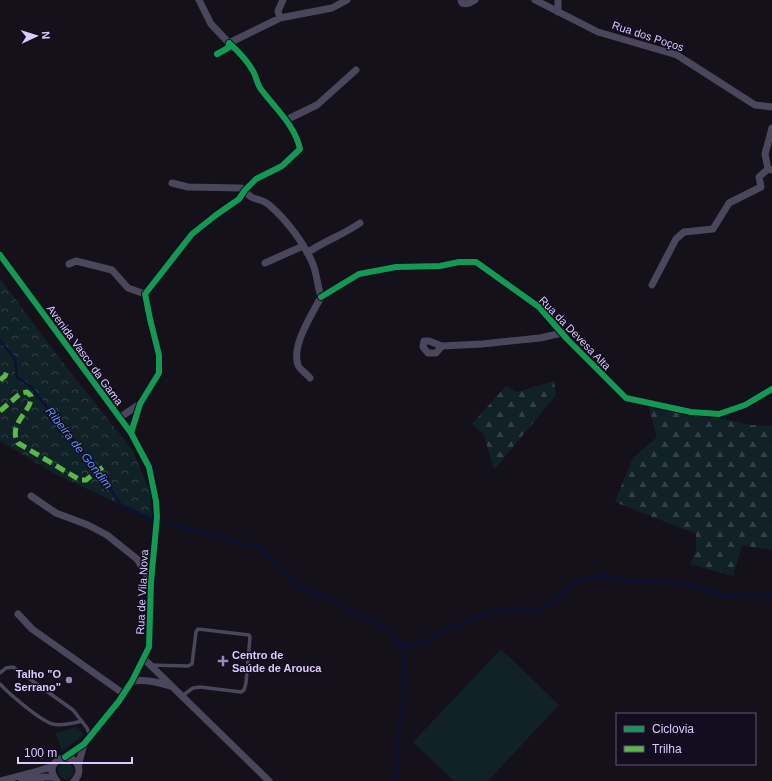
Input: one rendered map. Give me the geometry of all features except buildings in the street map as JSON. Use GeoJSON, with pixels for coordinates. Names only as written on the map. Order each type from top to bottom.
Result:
{"type":"FeatureCollection","features":[{"type":"Feature","properties":{"kind":"street"},"geometry":{"type":"LineString","coordinates":[[131,433],[140,404],[159,373],[159,355],[145,294],[192,234],[239,199],[245,190],[256,179],[282,166],[300,149],[298,142],[286,120],[259,86],[254,71],[242,55],[211,24],[199,0]]}},
{"type":"Feature","properties":{"kind":"street"},"geometry":{"type":"LineString","coordinates":[[280,18],[278,11],[282,0]]}},
{"type":"Feature","properties":{"kind":"street"},"geometry":{"type":"LineString","coordinates":[[217,54],[228,48],[229,43],[280,18],[332,8],[347,0]]}},
{"type":"Feature","properties":{"kind":"street"},"geometry":{"type":"LineString","coordinates":[[461,0],[462,3],[469,4],[475,0]]}},
{"type":"Feature","properties":{"kind":"street","name":"Rua dos Poços"},"geometry":{"type":"LineString","coordinates":[[535,0],[598,32],[677,55],[755,105],[772,107]]}},
{"type":"Feature","properties":{"kind":"street"},"geometry":{"type":"LineString","coordinates":[[558,0],[558,12]]}},
{"type":"Feature","properties":{"kind":"street"},"geometry":{"type":"LineString","coordinates":[[286,120],[317,105],[356,70]]}},
{"type":"Feature","properties":{"kind":"street"},"geometry":{"type":"LineString","coordinates":[[652,285],[676,239],[684,232],[713,229],[729,203],[760,187],[759,177],[770,170],[765,154],[772,128]]}},
{"type":"Feature","properties":{"kind":"street"},"geometry":{"type":"LineString","coordinates":[[172,183],[188,187],[241,188],[245,190],[249,197],[267,203],[293,230],[314,267],[321,297],[304,330],[298,345],[296,359],[298,367],[310,378]]}},
{"type":"Feature","properties":{"kind":"street"},"geometry":{"type":"LineString","coordinates":[[307,253],[360,223]]}},
{"type":"Feature","properties":{"kind":"street"},"geometry":{"type":"LineString","coordinates":[[265,262],[303,246]]}},
{"type":"Feature","properties":{"kind":"street","name":"Avenida Vasco da Gama"},"geometry":{"type":"LineString","coordinates":[[0,255],[131,433],[149,467],[156,501],[156,517]]}},
{"type":"Feature","properties":{"kind":"street"},"geometry":{"type":"LineString","coordinates":[[69,264],[76,261],[112,270],[128,288],[145,294]]}},
{"type":"Feature","properties":{"kind":"street","name":"Rua da Devesa Alta"},"geometry":{"type":"LineString","coordinates":[[321,297],[359,274],[396,268],[440,266],[459,262],[476,262],[539,308],[626,398],[691,412],[719,414],[745,405],[772,389]]}},
{"type":"Feature","properties":{"kind":"street"},"geometry":{"type":"LineString","coordinates":[[442,346],[504,342],[540,338],[562,333]]}},
{"type":"Feature","properties":{"kind":"street"},"geometry":{"type":"LineString","coordinates":[[119,418],[140,404]]}},
{"type":"Feature","properties":{"kind":"street"},"geometry":{"type":"LineString","coordinates":[[31,496],[56,513],[88,525],[106,535],[137,559],[152,582]]}},
{"type":"Feature","properties":{"kind":"street","name":"Rua de Vila Nova"},"geometry":{"type":"LineString","coordinates":[[84,744],[124,694],[144,659],[149,647],[156,517]]}},
{"type":"Feature","properties":{"kind":"street"},"geometry":{"type":"LineString","coordinates":[[18,614],[32,629],[124,694]]}},
{"type":"Feature","properties":{"kind":"street"},"geometry":{"type":"LineString","coordinates":[[144,659],[269,781]]}},
{"type":"Feature","properties":{"kind":"street"},"geometry":{"type":"LineString","coordinates":[[132,681],[155,681],[173,687]]}},
{"type":"Feature","properties":{"kind":"street"},"geometry":{"type":"LineString","coordinates":[[0,781],[53,766],[58,760],[84,744]]}},
{"type":"Feature","properties":{"kind":"street"},"geometry":{"type":"LineString","coordinates":[[74,781],[78,774],[78,766],[84,744]]}},
{"type":"Feature","properties":{"kind":"street"},"geometry":{"type":"LineString","coordinates":[[65,757],[73,760],[78,766]]}},
{"type":"Feature","properties":{"kind":"street"},"geometry":{"type":"LineString","coordinates":[[53,766],[52,770],[56,779]]}},
{"type":"Feature","properties":{"kind":"street"},"geometry":{"type":"LineString","coordinates":[[22,781],[45,776],[56,779]]}},
{"type":"Feature","properties":{"kind":"lane"},"geometry":{"type":"LineString","coordinates":[[149,665],[188,666],[192,664],[196,632],[198,629],[249,635],[246,683],[244,690],[241,692],[200,687],[193,688],[182,696]]}},
{"type":"Feature","properties":{"kind":"lane"},"geometry":{"type":"LineString","coordinates":[[0,673],[6,668],[13,667],[74,710],[87,728],[90,736]]}},
{"type":"Feature","properties":{"kind":"lane"},"geometry":{"type":"LineString","coordinates":[[0,684],[17,701],[53,724],[82,721]]}},
{"type":"Feature","properties":{"kind":"lane"},"geometry":{"type":"LineString","coordinates":[[87,728],[96,729]]}},
{"type":"Feature","properties":{"kind":"green space"},"geometry":{"type":"Polygon","coordinates":[[[0,278],[53,350],[133,451],[150,492],[152,519],[57,475],[0,441],[0,278]]]}},
{"type":"Feature","properties":{"kind":"green space"},"geometry":{"type":"Polygon","coordinates":[[[554,381],[556,395],[494,470],[484,435],[472,424],[506,386],[517,392],[554,381]]]}},
{"type":"Feature","properties":{"kind":"green space"},"geometry":{"type":"Polygon","coordinates":[[[647,402],[751,425],[772,426],[772,550],[742,545],[733,576],[690,564],[696,551],[696,534],[615,502],[632,459],[657,437],[647,402]]]}},
{"type":"Feature","properties":{"kind":"green space"},"geometry":{"type":"Polygon","coordinates":[[[501,649],[559,705],[488,781],[454,781],[413,742],[501,649]]]}},
{"type":"Feature","properties":{"kind":"green space"},"geometry":{"type":"Polygon","coordinates":[[[75,727],[84,735],[62,751],[56,733],[75,727]]]}},
{"type":"Feature","properties":{"kind":"green space"},"geometry":{"type":"Polygon","coordinates":[[[66,763],[72,765],[74,771],[72,777],[66,779],[60,777],[58,771],[60,765],[66,763]]]}},
{"type":"Feature","properties":{"kind":"waterway","name":"Ribeira de Gondim"},"geometry":{"type":"LineString","coordinates":[[0,340],[15,359],[17,377],[31,387],[99,471],[121,505],[152,519],[244,544],[257,545],[303,590],[324,595],[348,610],[373,621],[389,630],[397,641],[408,646],[430,639],[449,627],[467,622],[490,611],[513,609],[536,611],[552,602],[573,583],[603,575],[632,581],[682,583],[702,588],[723,596],[772,594]]}},
{"type":"Feature","properties":{"kind":"waterway"},"geometry":{"type":"LineString","coordinates":[[395,781],[398,768],[397,742],[403,701],[402,685],[405,645]]}},
{"type":"Feature","properties":{"kind":"marked path"},"geometry":{"type":"LineString","coordinates":[[0,380],[5,376],[8,369]]}},
{"type":"Feature","properties":{"kind":"marked path"},"geometry":{"type":"LineString","coordinates":[[0,411],[21,393],[27,392],[31,396],[31,402],[16,429],[15,436],[18,443],[80,480],[86,480],[103,467]]}},
{"type":"Feature","properties":{"kind":"cycle path"},"geometry":{"type":"LineString","coordinates":[[131,433],[140,404],[159,373],[159,355],[145,294],[192,234],[239,199],[245,190],[256,179],[282,166],[300,149],[294,132],[260,88],[253,71],[242,56],[229,43],[228,48],[217,54]]}},
{"type":"Feature","properties":{"kind":"cycle path"},"geometry":{"type":"LineString","coordinates":[[0,255],[131,433],[149,467],[156,501],[157,517],[151,582],[149,647],[132,681],[119,701],[84,744],[65,757]]}},
{"type":"Feature","properties":{"kind":"cycle path"},"geometry":{"type":"LineString","coordinates":[[321,297],[359,274],[396,267],[440,266],[459,262],[476,262],[539,307],[567,339],[626,398],[691,412],[719,414],[745,405],[772,389]]}},
{"type":"Feature","properties":{"kind":"place","name":"Centro de Saúde de Arouca"},"geometry":{"type":"Point","coordinates":[223,661]}},
{"type":"Feature","properties":{"kind":"place","name":"Talho \"O Serrano\""},"geometry":{"type":"Point","coordinates":[69,680]}}]}
